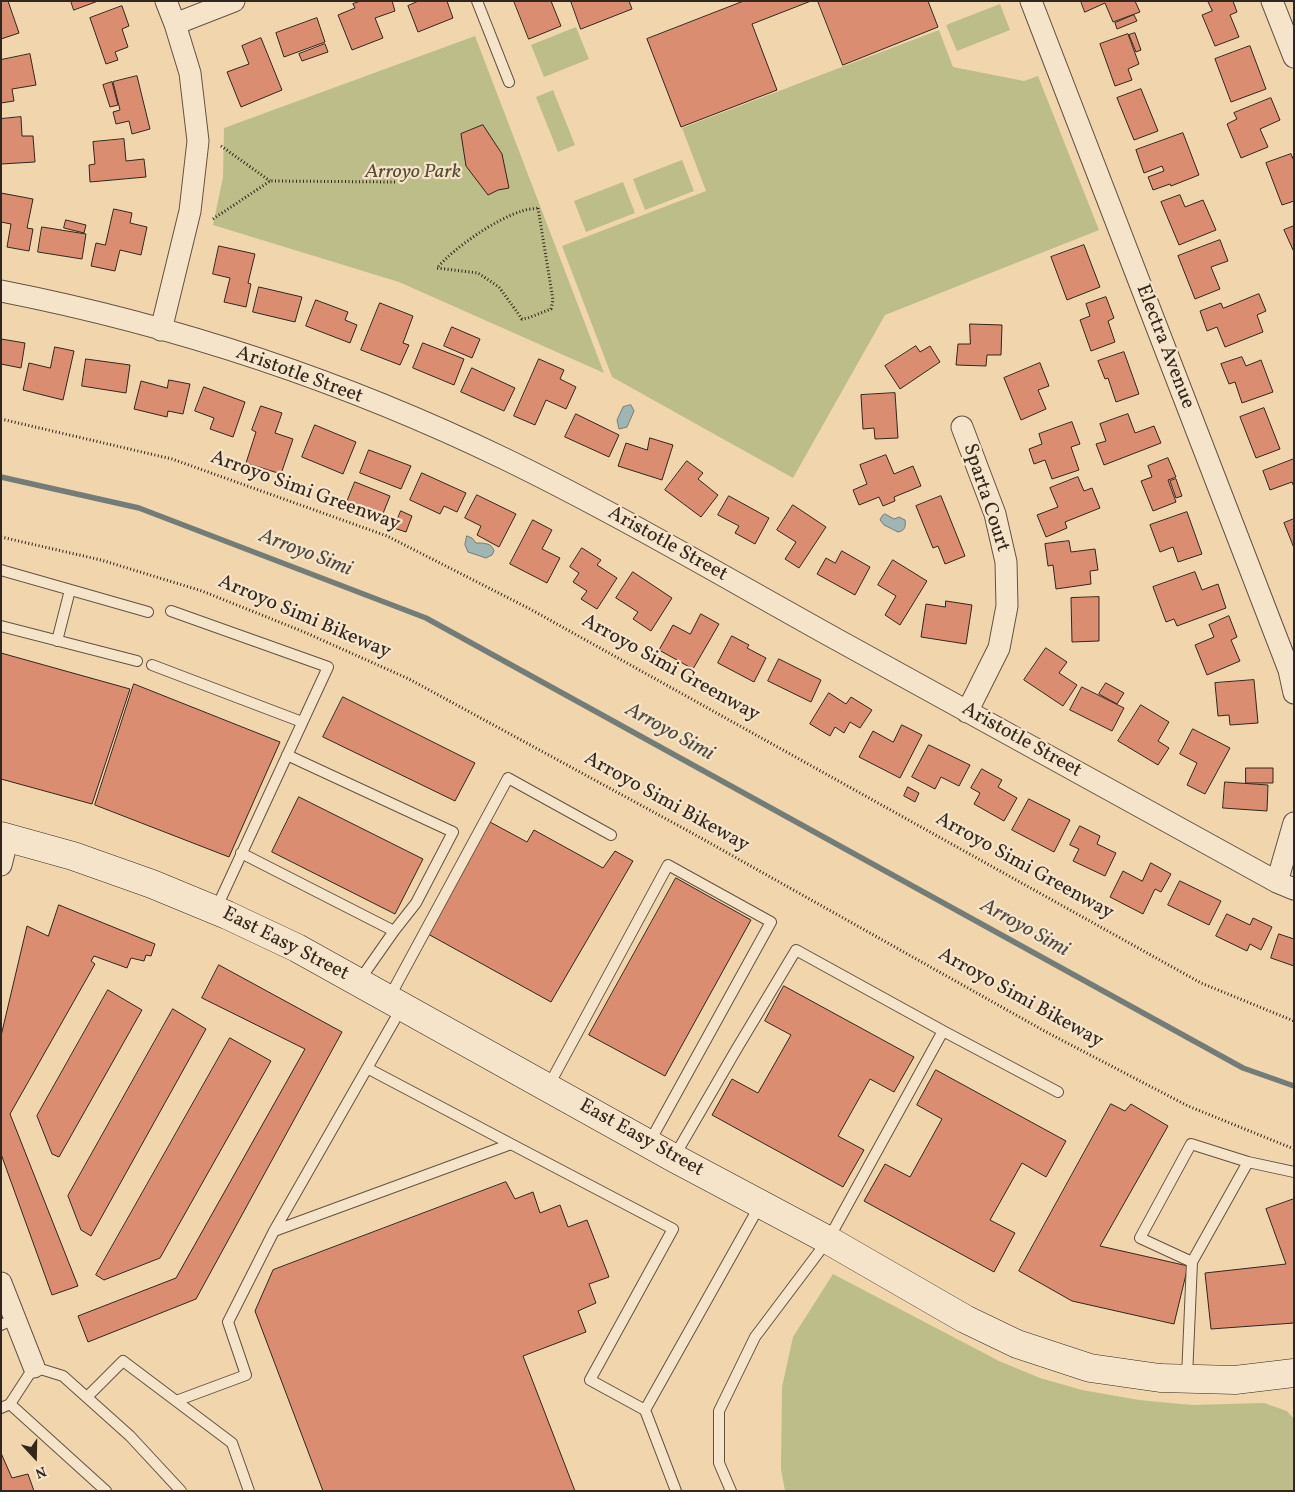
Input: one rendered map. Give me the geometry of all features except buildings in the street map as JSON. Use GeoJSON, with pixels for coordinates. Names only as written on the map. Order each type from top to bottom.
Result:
{"type":"FeatureCollection","features":[{"type":"Feature","properties":{"kind":"street"},"geometry":{"type":"LineString","coordinates":[[161,330],[190,211],[198,141],[190,73],[166,1]]}},
{"type":"Feature","properties":{"kind":"street"},"geometry":{"type":"LineString","coordinates":[[175,24],[234,1]]}},
{"type":"Feature","properties":{"kind":"street","name":"Electra Avenue"},"geometry":{"type":"LineString","coordinates":[[1031,1],[1289,670],[1294,693]]}},
{"type":"Feature","properties":{"kind":"street"},"geometry":{"type":"LineString","coordinates":[[1272,1],[1294,57]]}},
{"type":"Feature","properties":{"kind":"street","name":"Aristotle Street"},"geometry":{"type":"LineString","coordinates":[[1,291],[52,301],[245,355],[330,385],[427,424],[504,459],[607,511],[967,712],[1285,886]]}},
{"type":"Feature","properties":{"kind":"street","name":"Sparta Court"},"geometry":{"type":"LineString","coordinates":[[962,426],[995,514],[1006,562],[1007,606],[999,648],[967,712]]}},
{"type":"Feature","properties":{"kind":"street"},"geometry":{"type":"LineString","coordinates":[[1285,886],[1294,823]]}},
{"type":"Feature","properties":{"kind":"street"},"geometry":{"type":"LineString","coordinates":[[1,865],[5,836]]}},
{"type":"Feature","properties":{"kind":"street","name":"East Easy Street"},"geometry":{"type":"LineString","coordinates":[[5,836],[73,856],[152,884],[216,910],[297,948],[648,1144],[828,1240],[966,1319],[1017,1344],[1090,1368],[1160,1378],[1235,1380],[1294,1373]]}},
{"type":"Feature","properties":{"kind":"street"},"geometry":{"type":"LineString","coordinates":[[1,1283],[8,1322],[34,1367]]}},
{"type":"Feature","properties":{"kind":"lane"},"geometry":{"type":"LineString","coordinates":[[477,1],[509,82]]}},
{"type":"Feature","properties":{"kind":"lane"},"geometry":{"type":"LineString","coordinates":[[1,570],[148,612]]}},
{"type":"Feature","properties":{"kind":"lane"},"geometry":{"type":"LineString","coordinates":[[57,641],[70,590]]}},
{"type":"Feature","properties":{"kind":"lane"},"geometry":{"type":"LineString","coordinates":[[171,611],[328,667],[216,910]]}},
{"type":"Feature","properties":{"kind":"lane"},"geometry":{"type":"LineString","coordinates":[[1,626],[137,661]]}},
{"type":"Feature","properties":{"kind":"lane"},"geometry":{"type":"LineString","coordinates":[[152,665],[302,722]]}},
{"type":"Feature","properties":{"kind":"lane"},"geometry":{"type":"LineString","coordinates":[[287,755],[453,832],[416,903],[358,982]]}},
{"type":"Feature","properties":{"kind":"lane"},"geometry":{"type":"LineString","coordinates":[[176,1401],[246,1375],[228,1322],[274,1231],[367,1068],[395,1003],[508,778],[611,835]]}},
{"type":"Feature","properties":{"kind":"lane"},"geometry":{"type":"LineString","coordinates":[[241,853],[394,931]]}},
{"type":"Feature","properties":{"kind":"lane"},"geometry":{"type":"LineString","coordinates":[[548,1088],[668,865],[771,922],[648,1144]]}},
{"type":"Feature","properties":{"kind":"lane"},"geometry":{"type":"LineString","coordinates":[[674,1158],[796,950],[1058,1092]]}},
{"type":"Feature","properties":{"kind":"lane"},"geometry":{"type":"LineString","coordinates":[[731,1491],[719,1463],[719,1411],[755,1337],[828,1240],[943,1031]]}},
{"type":"Feature","properties":{"kind":"lane"},"geometry":{"type":"LineString","coordinates":[[367,1068],[672,1229],[590,1380],[645,1410],[676,1491]]}},
{"type":"Feature","properties":{"kind":"lane"},"geometry":{"type":"LineString","coordinates":[[274,1231],[512,1144]]}},
{"type":"Feature","properties":{"kind":"lane"},"geometry":{"type":"LineString","coordinates":[[1192,1262],[1140,1238],[1191,1144],[1248,1162],[1294,1172]]}},
{"type":"Feature","properties":{"kind":"lane"},"geometry":{"type":"LineString","coordinates":[[1187,1379],[1192,1262],[1248,1162]]}},
{"type":"Feature","properties":{"kind":"lane"},"geometry":{"type":"LineString","coordinates":[[645,1410],[760,1204]]}},
{"type":"Feature","properties":{"kind":"lane"},"geometry":{"type":"LineString","coordinates":[[87,1397],[123,1361],[232,1443],[249,1491]]}},
{"type":"Feature","properties":{"kind":"lane"},"geometry":{"type":"LineString","coordinates":[[106,1491],[6,1406],[34,1367],[63,1376],[130,1436],[180,1491]]}},
{"type":"Feature","properties":{"kind":"path"},"geometry":{"type":"LineString","coordinates":[[221,146],[270,181]]}},
{"type":"Feature","properties":{"kind":"path"},"geometry":{"type":"LineString","coordinates":[[213,219],[270,181],[396,182]]}},
{"type":"Feature","properties":{"kind":"path"},"geometry":{"type":"LineString","coordinates":[[538,208],[554,300],[551,309],[522,319],[499,287],[478,273],[437,268],[447,256],[501,220],[523,210],[538,208]]}},
{"type":"Feature","properties":{"kind":"path","name":"Arroyo Simi Greenway"},"geometry":{"type":"LineString","coordinates":[[1,419],[172,459],[387,536],[530,609],[1201,983],[1294,1021]]}},
{"type":"Feature","properties":{"kind":"path","name":"Arroyo Simi Bikeway"},"geometry":{"type":"LineString","coordinates":[[1,537],[100,560],[202,591],[304,632],[409,679],[692,833],[1048,1033],[1188,1106],[1294,1149]]}},
{"type":"Feature","properties":{"kind":"green space"},"geometry":{"type":"Polygon","coordinates":[[[1000,4],[1010,30],[957,51],[946,25],[1000,4]]]}},
{"type":"Feature","properties":{"kind":"green space"},"geometry":{"type":"Polygon","coordinates":[[[576,27],[589,59],[544,77],[531,45],[576,27]]]}},
{"type":"Feature","properties":{"kind":"green space"},"geometry":{"type":"Polygon","coordinates":[[[939,30],[953,67],[1024,81],[1038,76],[1099,230],[885,315],[793,478],[612,377],[562,246],[706,191],[682,128],[939,30]]]}},
{"type":"Feature","properties":{"kind":"green space","name":"Arroyo Park"},"geometry":{"type":"Polygon","coordinates":[[[475,36],[604,373],[399,282],[213,225],[223,177],[224,128],[475,36]]]}},
{"type":"Feature","properties":{"kind":"green space"},"geometry":{"type":"Polygon","coordinates":[[[553,90],[575,145],[558,152],[536,97],[553,90]]]}},
{"type":"Feature","properties":{"kind":"green space"},"geometry":{"type":"Polygon","coordinates":[[[682,160],[694,191],[645,210],[633,179],[682,160]]]}},
{"type":"Feature","properties":{"kind":"green space"},"geometry":{"type":"Polygon","coordinates":[[[623,182],[635,213],[586,232],[574,201],[623,182]]]}},
{"type":"Feature","properties":{"kind":"green space"},"geometry":{"type":"Polygon","coordinates":[[[833,1274],[999,1361],[1040,1378],[1082,1390],[1139,1400],[1192,1405],[1264,1403],[1287,1411],[1294,1419],[1294,1491],[785,1491],[781,1469],[782,1387],[793,1337],[833,1274]]]}},
{"type":"Feature","properties":{"kind":"water"},"geometry":{"type":"Polygon","coordinates":[[[631,405],[634,411],[627,427],[619,429],[617,420],[623,407],[631,405]]]}},
{"type":"Feature","properties":{"kind":"water"},"geometry":{"type":"Polygon","coordinates":[[[885,514],[894,519],[899,517],[905,520],[904,529],[898,532],[884,525],[880,520],[885,514]]]}},
{"type":"Feature","properties":{"kind":"water"},"geometry":{"type":"Polygon","coordinates":[[[467,536],[476,543],[490,545],[494,551],[492,555],[486,558],[468,552],[465,545],[467,536]]]}},
{"type":"Feature","properties":{"kind":"waterway","name":"Arroyo Simi"},"geometry":{"type":"LineString","coordinates":[[1,477],[139,508],[426,618],[1243,1068],[1294,1086]]}}]}
